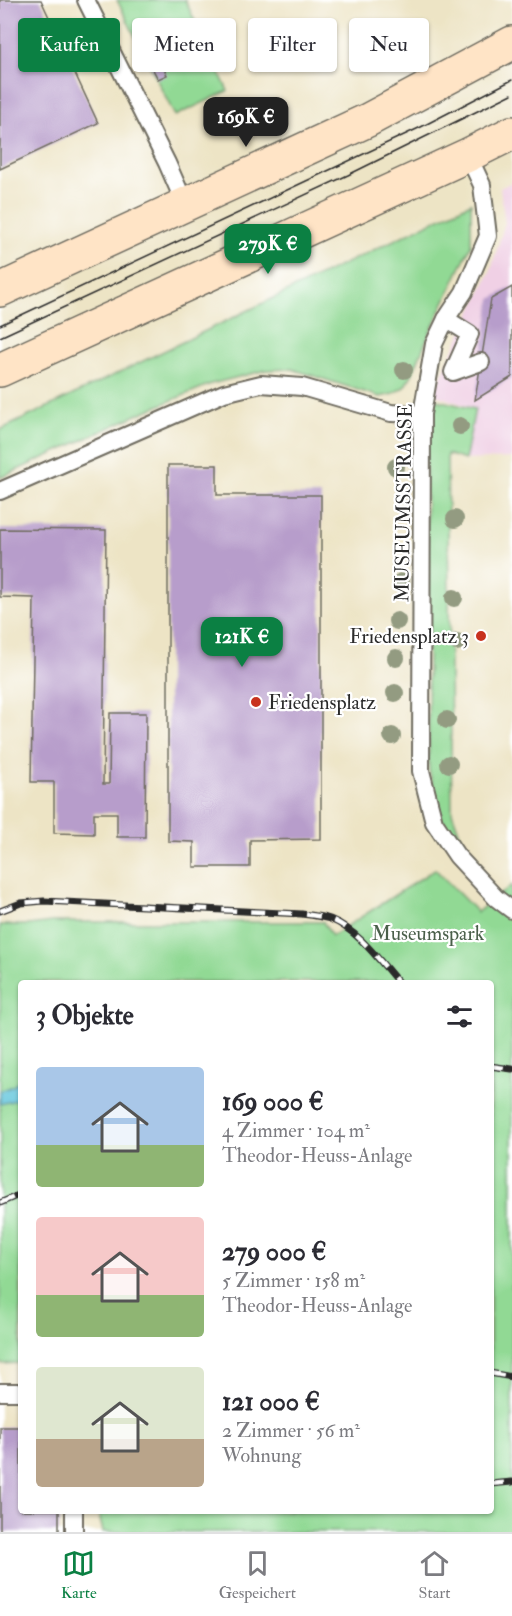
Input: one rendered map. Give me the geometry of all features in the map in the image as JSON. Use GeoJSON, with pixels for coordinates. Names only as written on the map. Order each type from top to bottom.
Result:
{"type":"FeatureCollection","features":[{"type":"Feature","properties":{"kind":"main road"},"geometry":{"type":"LineString","coordinates":[[0,290],[368,120],[512,43]]}},
{"type":"Feature","properties":{"kind":"main road"},"geometry":{"type":"LineString","coordinates":[[0,370],[512,133]]}},
{"type":"Feature","properties":{"kind":"lane"},"geometry":{"type":"LineString","coordinates":[[86,0],[185,204]]}},
{"type":"Feature","properties":{"kind":"lane","name":"MUSEUMSSTRASSE"},"geometry":{"type":"LineString","coordinates":[[468,155],[482,185],[488,236],[464,292],[446,319],[434,344],[422,414],[421,771],[435,822],[451,847],[496,898],[512,910]]}},
{"type":"Feature","properties":{"kind":"lane"},"geometry":{"type":"LineString","coordinates":[[446,319],[470,334],[453,372],[481,362]]}},
{"type":"Feature","properties":{"kind":"lane"},"geometry":{"type":"LineString","coordinates":[[0,491],[224,393],[261,384],[302,387],[391,413],[422,414]]}},
{"type":"Feature","properties":{"kind":"lane"},"geometry":{"type":"LineString","coordinates":[[0,1392],[18,1392]]}},
{"type":"Feature","properties":{"kind":"lane"},"geometry":{"type":"LineString","coordinates":[[74,1514],[74,1532]]}},
{"type":"Feature","properties":{"kind":"shaded area"},"geometry":{"type":"Polygon","coordinates":[[[512,182],[512,458],[465,460],[475,409],[433,394],[490,272],[505,223],[500,188],[512,182]]]}},
{"type":"Feature","properties":{"kind":"green space"},"geometry":{"type":"Polygon","coordinates":[[[117,0],[185,0],[194,18],[132,18],[132,30],[117,0]]]}},
{"type":"Feature","properties":{"kind":"green space"},"geometry":{"type":"Polygon","coordinates":[[[153,72],[219,72],[228,91],[175,116],[153,72]]]}},
{"type":"Feature","properties":{"kind":"green space"},"geometry":{"type":"Polygon","coordinates":[[[471,203],[471,245],[412,375],[404,387],[393,394],[380,397],[292,369],[266,370],[211,384],[141,413],[0,478],[0,430],[471,203]]]}},
{"type":"Feature","properties":{"kind":"green space"},"geometry":{"type":"Polygon","coordinates":[[[433,399],[475,409],[465,460],[447,454],[452,812],[464,846],[478,863],[462,849],[441,818],[429,770],[426,449],[433,399]]]}},
{"type":"Feature","properties":{"kind":"green space","name":"Museumspark"},"geometry":{"type":"Polygon","coordinates":[[[435,869],[477,912],[512,885],[512,1532],[103,1532],[99,1514],[494,1514],[494,980],[18,980],[18,1363],[0,1364],[0,925],[52,922],[323,922],[332,936],[435,869]]]}},
{"type":"Feature","properties":{"kind":"water"},"geometry":{"type":"Polygon","coordinates":[[[18,1082],[18,1100],[0,1104],[0,1091],[18,1082]]]}},
{"type":"Feature","properties":{"kind":"building"},"geometry":{"type":"Polygon","coordinates":[[[0,0],[41,0],[49,18],[18,18],[18,72],[74,72],[98,123],[0,169],[0,0]]]}},
{"type":"Feature","properties":{"kind":"building"},"geometry":{"type":"Polygon","coordinates":[[[154,72],[166,72],[167,75],[158,79],[154,72]]]}},
{"type":"Feature","properties":{"kind":"building"},"geometry":{"type":"Polygon","coordinates":[[[512,287],[512,377],[475,400],[491,299],[512,287]]]}},
{"type":"Feature","properties":{"kind":"building"},"geometry":{"type":"Polygon","coordinates":[[[168,465],[217,465],[217,495],[321,495],[321,839],[250,840],[250,867],[194,867],[194,842],[168,841],[168,465]]]}},
{"type":"Feature","properties":{"kind":"building"},"geometry":{"type":"Polygon","coordinates":[[[0,529],[106,530],[103,784],[109,784],[110,713],[146,713],[145,837],[117,837],[117,813],[94,813],[94,834],[54,833],[54,782],[31,782],[34,598],[0,597],[0,529]]]}},
{"type":"Feature","properties":{"kind":"building"},"geometry":{"type":"Polygon","coordinates":[[[0,1427],[18,1427],[18,1514],[59,1514],[59,1532],[0,1532],[0,1427]]]}},
{"type":"Feature","properties":{"kind":"tram line"},"geometry":{"type":"LineString","coordinates":[[0,325],[421,127],[512,80]]}},
{"type":"Feature","properties":{"kind":"tram line"},"geometry":{"type":"LineString","coordinates":[[0,337],[348,175],[512,94]]}},
{"type":"Feature","properties":{"kind":"railway"},"geometry":{"type":"LineString","coordinates":[[0,911],[21,903],[44,901],[320,916],[350,930],[396,980]]}},
{"type":"Feature","properties":{"kind":"railway"},"geometry":{"type":"LineString","coordinates":[[494,1067],[512,1069]]}},
{"type":"Feature","properties":{"kind":"railway"},"geometry":{"type":"LineString","coordinates":[[0,1203],[18,1195]]}},
{"type":"Feature","properties":{"kind":"railway"},"geometry":{"type":"LineString","coordinates":[[494,1374],[512,1377]]}},
{"type":"Feature","properties":{"kind":"railway"},"geometry":{"type":"LineString","coordinates":[[494,1484],[512,1482]]}},
{"type":"Feature","properties":{"kind":"place","name":"Friedensplatz 3"},"geometry":{"type":"Point","coordinates":[481,636]}},
{"type":"Feature","properties":{"kind":"place","name":"Friedensplatz"},"geometry":{"type":"Point","coordinates":[256,702]}}]}
